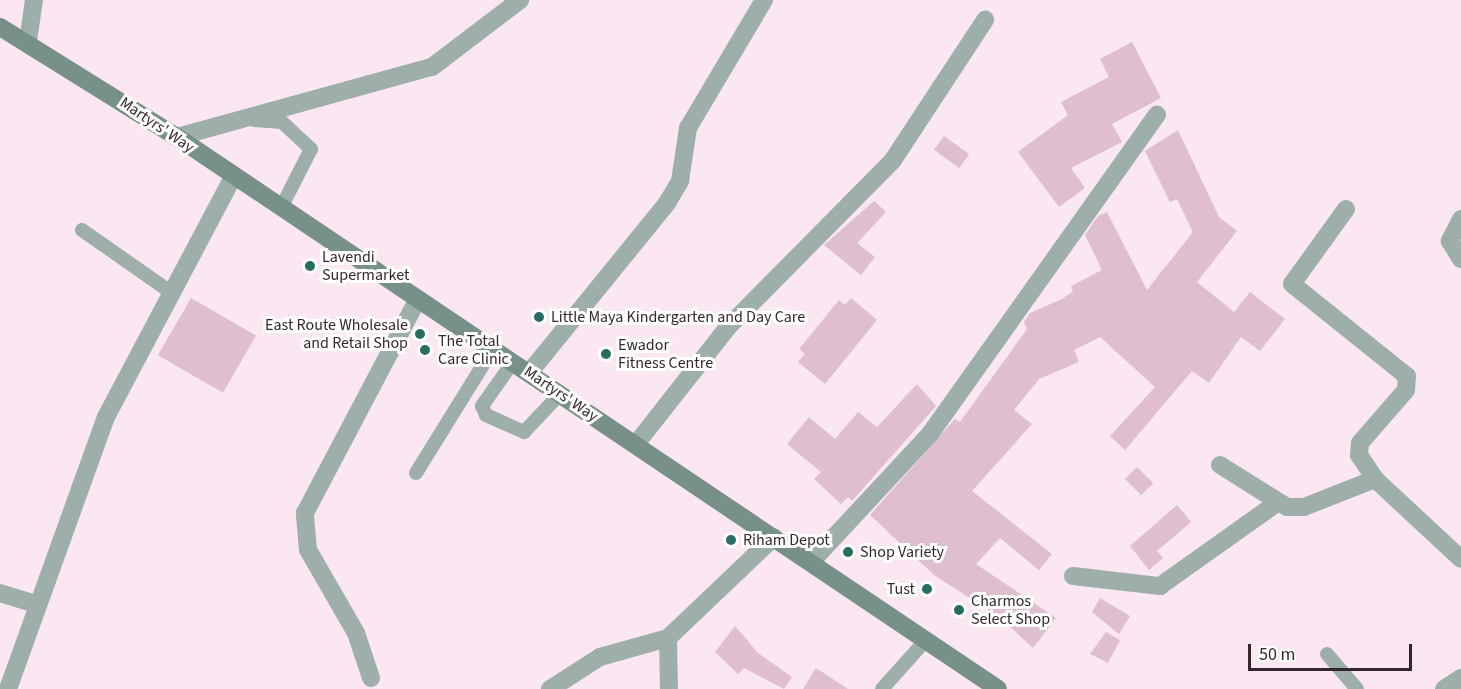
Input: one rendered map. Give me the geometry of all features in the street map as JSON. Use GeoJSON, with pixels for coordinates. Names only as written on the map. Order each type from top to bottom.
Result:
{"type":"FeatureCollection","features":[{"type":"Feature","properties":{"kind":"main road","name":"Martyrs' Way"},"geometry":{"type":"LineString","coordinates":[[0,27],[28,41],[177,136],[233,177],[529,372],[998,689]]}},
{"type":"Feature","properties":{"kind":"street"},"geometry":{"type":"LineString","coordinates":[[28,41],[34,0]]}},
{"type":"Feature","properties":{"kind":"street"},"geometry":{"type":"LineString","coordinates":[[177,136],[432,67],[520,0]]}},
{"type":"Feature","properties":{"kind":"street"},"geometry":{"type":"LineString","coordinates":[[529,372],[667,203],[680,181],[688,128],[764,0]]}},
{"type":"Feature","properties":{"kind":"street"},"geometry":{"type":"LineString","coordinates":[[636,444],[728,327],[893,160],[985,20]]}},
{"type":"Feature","properties":{"kind":"street"},"geometry":{"type":"LineString","coordinates":[[811,562],[930,434],[1158,114]]}},
{"type":"Feature","properties":{"kind":"street"},"geometry":{"type":"LineString","coordinates":[[8,689],[34,604],[105,417],[169,291],[233,177]]}},
{"type":"Feature","properties":{"kind":"street"},"geometry":{"type":"LineString","coordinates":[[1346,209],[1292,284],[1407,376],[1406,390],[1357,448],[1375,479],[1461,559]]}},
{"type":"Feature","properties":{"kind":"street"},"geometry":{"type":"LineString","coordinates":[[1461,219],[1450,241],[1461,259]]}},
{"type":"Feature","properties":{"kind":"street"},"geometry":{"type":"LineString","coordinates":[[371,678],[356,633],[308,550],[305,513],[418,298]]}},
{"type":"Feature","properties":{"kind":"street"},"geometry":{"type":"LineString","coordinates":[[1220,465],[1277,503],[1304,507],[1375,479]]}},
{"type":"Feature","properties":{"kind":"street"},"geometry":{"type":"LineString","coordinates":[[1073,576],[1160,586],[1277,503]]}},
{"type":"Feature","properties":{"kind":"street"},"geometry":{"type":"LineString","coordinates":[[550,689],[600,657],[668,639],[774,537]]}},
{"type":"Feature","properties":{"kind":"street"},"geometry":{"type":"LineString","coordinates":[[0,593],[34,604]]}},
{"type":"Feature","properties":{"kind":"street"},"geometry":{"type":"LineString","coordinates":[[668,639],[669,689]]}},
{"type":"Feature","properties":{"kind":"street"},"geometry":{"type":"LineString","coordinates":[[1444,689],[1461,678]]}},
{"type":"Feature","properties":{"kind":"lane"},"geometry":{"type":"LineString","coordinates":[[240,119],[282,122],[311,149],[281,208]]}},
{"type":"Feature","properties":{"kind":"lane"},"geometry":{"type":"LineString","coordinates":[[82,230],[169,291]]}},
{"type":"Feature","properties":{"kind":"lane"},"geometry":{"type":"LineString","coordinates":[[416,473],[493,349]]}},
{"type":"Feature","properties":{"kind":"lane"},"geometry":{"type":"LineString","coordinates":[[513,362],[482,406],[486,415],[524,432],[560,394]]}},
{"type":"Feature","properties":{"kind":"lane"},"geometry":{"type":"LineString","coordinates":[[882,689],[926,640]]}},
{"type":"Feature","properties":{"kind":"lane"},"geometry":{"type":"LineString","coordinates":[[1327,654],[1357,689]]}},
{"type":"Feature","properties":{"kind":"building"},"geometry":{"type":"Polygon","coordinates":[[[1132,42],[1161,98],[1112,124],[1122,142],[1071,168],[1085,188],[1059,207],[1018,152],[1068,115],[1061,102],[1109,77],[1100,59],[1132,42]]]}},
{"type":"Feature","properties":{"kind":"building"},"geometry":{"type":"Polygon","coordinates":[[[1178,130],[1219,217],[1237,231],[1197,282],[1234,312],[1250,292],[1285,319],[1260,351],[1241,337],[1209,383],[1192,371],[1125,450],[1110,436],[1155,387],[1100,337],[1074,350],[1079,362],[1039,379],[1014,410],[1032,424],[972,491],[1052,554],[1039,570],[1000,538],[976,564],[1056,618],[1033,648],[999,617],[934,575],[870,515],[955,419],[960,422],[1027,329],[1024,322],[1030,313],[1062,299],[1073,291],[1071,286],[1102,270],[1085,235],[1098,216],[1107,212],[1147,290],[1193,232],[1177,199],[1170,202],[1145,151],[1178,130]]]}},
{"type":"Feature","properties":{"kind":"building"},"geometry":{"type":"Polygon","coordinates":[[[944,136],[969,154],[959,168],[934,150],[944,136]]]}},
{"type":"Feature","properties":{"kind":"building"},"geometry":{"type":"Polygon","coordinates":[[[874,201],[886,212],[857,243],[875,257],[861,275],[824,245],[874,201]]]}},
{"type":"Feature","properties":{"kind":"building"},"geometry":{"type":"Polygon","coordinates":[[[191,298],[256,336],[223,393],[158,355],[191,298]]]}},
{"type":"Feature","properties":{"kind":"building"},"geometry":{"type":"Polygon","coordinates":[[[851,298],[877,320],[825,384],[798,362],[805,354],[799,349],[839,300],[845,305],[851,298]]]}},
{"type":"Feature","properties":{"kind":"building"},"geometry":{"type":"Polygon","coordinates":[[[917,384],[936,406],[852,501],[848,497],[841,504],[814,479],[821,472],[787,444],[809,417],[835,439],[858,412],[877,427],[917,384]]]}},
{"type":"Feature","properties":{"kind":"building"},"geometry":{"type":"Polygon","coordinates":[[[1137,467],[1153,483],[1141,495],[1125,479],[1137,467]]]}},
{"type":"Feature","properties":{"kind":"building"},"geometry":{"type":"Polygon","coordinates":[[[1177,505],[1191,522],[1157,551],[1163,558],[1149,570],[1130,546],[1177,505]]]}},
{"type":"Feature","properties":{"kind":"building"},"geometry":{"type":"Polygon","coordinates":[[[1100,598],[1130,616],[1119,634],[1092,612],[1100,598]]]}},
{"type":"Feature","properties":{"kind":"building"},"geometry":{"type":"Polygon","coordinates":[[[735,626],[758,653],[792,677],[784,689],[744,668],[738,674],[715,652],[735,626]]]}},
{"type":"Feature","properties":{"kind":"building"},"geometry":{"type":"Polygon","coordinates":[[[1106,632],[1120,640],[1108,663],[1090,654],[1106,632]]]}},
{"type":"Feature","properties":{"kind":"building"},"geometry":{"type":"Polygon","coordinates":[[[816,668],[848,689],[803,689],[816,668]]]}},
{"type":"Feature","properties":{"kind":"place","name":"Lavendi Supermarket"},"geometry":{"type":"Point","coordinates":[310,266]}},
{"type":"Feature","properties":{"kind":"place","name":"Little Maya Kindergarten and Day Care"},"geometry":{"type":"Point","coordinates":[539,317]}},
{"type":"Feature","properties":{"kind":"place","name":"East Route Wholesale and Retail Shop"},"geometry":{"type":"Point","coordinates":[420,334]}},
{"type":"Feature","properties":{"kind":"place","name":"The Total Care Clinic"},"geometry":{"type":"Point","coordinates":[425,350]}},
{"type":"Feature","properties":{"kind":"place","name":"Ewador Fitness Centre"},"geometry":{"type":"Point","coordinates":[606,354]}},
{"type":"Feature","properties":{"kind":"place","name":"Riham Depot"},"geometry":{"type":"Point","coordinates":[731,540]}},
{"type":"Feature","properties":{"kind":"place","name":"Shop Variety"},"geometry":{"type":"Point","coordinates":[848,552]}},
{"type":"Feature","properties":{"kind":"place","name":"Tust"},"geometry":{"type":"Point","coordinates":[927,589]}},
{"type":"Feature","properties":{"kind":"place","name":"Charmos Select Shop"},"geometry":{"type":"Point","coordinates":[959,610]}}]}
